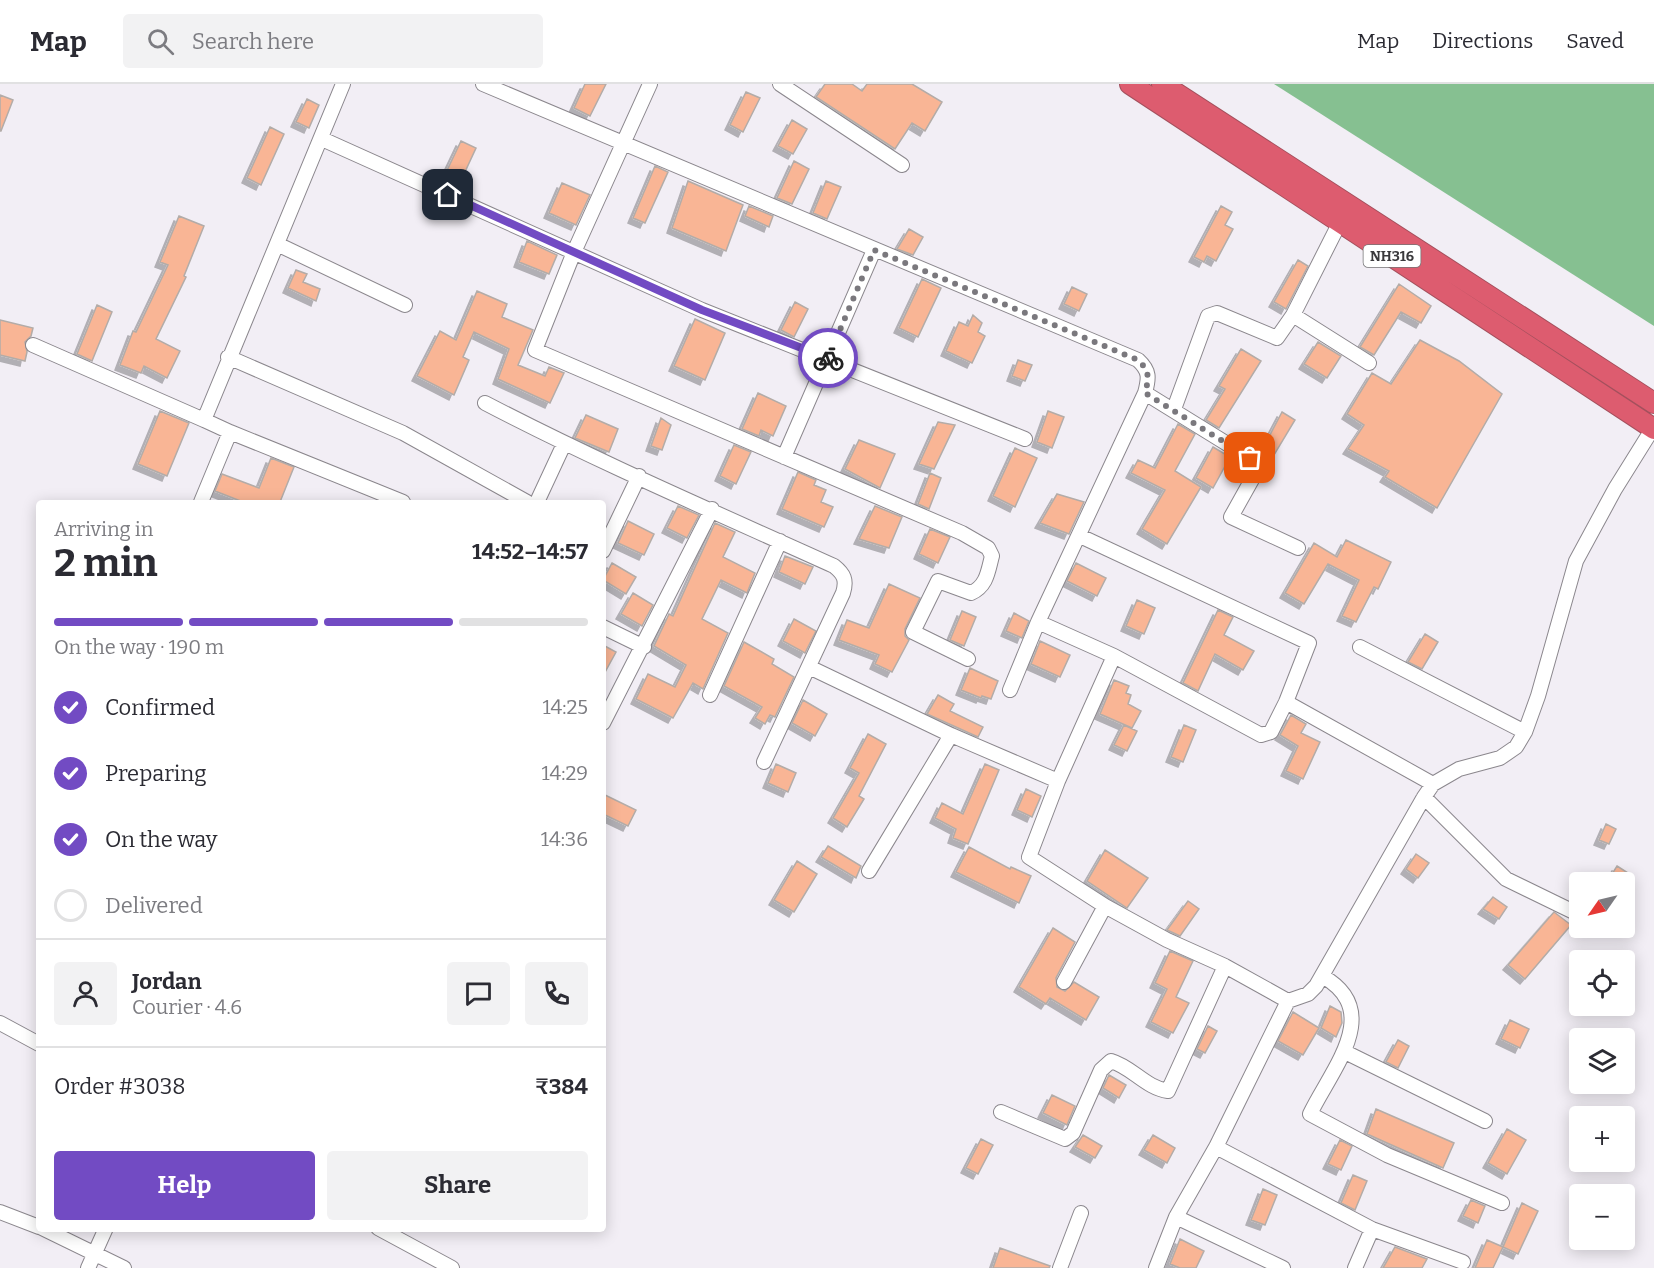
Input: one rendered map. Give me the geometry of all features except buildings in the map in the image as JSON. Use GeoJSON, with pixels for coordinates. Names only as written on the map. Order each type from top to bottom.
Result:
{"type":"FeatureCollection","features":[{"type":"Feature","properties":{"kind":"highway","name":"NH316"},"geometry":{"type":"LineString","coordinates":[[1130,84],[1653,428]]}},
{"type":"Feature","properties":{"kind":"highway","name":"NH316"},"geometry":{"type":"LineString","coordinates":[[1162,84],[1654,403]]}},
{"type":"Feature","properties":{"kind":"street"},"geometry":{"type":"LineString","coordinates":[[204,420],[228,357],[322,139],[343,84]]}},
{"type":"Feature","properties":{"kind":"street"},"geometry":{"type":"LineString","coordinates":[[483,84],[1138,360],[1147,368],[1149,378],[1145,393],[1038,622],[1010,690]]}},
{"type":"Feature","properties":{"kind":"street"},"geometry":{"type":"LineString","coordinates":[[650,84],[574,252],[535,350],[962,533],[988,548],[992,556],[985,581],[978,590],[970,593],[938,581],[913,632],[968,659]]}},
{"type":"Feature","properties":{"kind":"street"},"geometry":{"type":"LineString","coordinates":[[780,84],[902,165]]}},
{"type":"Feature","properties":{"kind":"street"},"geometry":{"type":"LineString","coordinates":[[799,97],[806,84]]}},
{"type":"Feature","properties":{"kind":"street"},"geometry":{"type":"LineString","coordinates":[[322,139],[702,310],[1025,439]]}},
{"type":"Feature","properties":{"kind":"street"},"geometry":{"type":"LineString","coordinates":[[1174,409],[1208,316],[1217,313],[1276,338],[1293,315],[1340,222]]}},
{"type":"Feature","properties":{"kind":"street"},"geometry":{"type":"LineString","coordinates":[[277,244],[405,305]]}},
{"type":"Feature","properties":{"kind":"street"},"geometry":{"type":"LineString","coordinates":[[784,457],[874,250]]}},
{"type":"Feature","properties":{"kind":"street"},"geometry":{"type":"LineString","coordinates":[[1293,315],[1369,363]]}},
{"type":"Feature","properties":{"kind":"street"},"geometry":{"type":"LineString","coordinates":[[33,345],[230,432],[398,500]]}},
{"type":"Feature","properties":{"kind":"street"},"geometry":{"type":"LineString","coordinates":[[228,357],[403,433],[523,500]]}},
{"type":"Feature","properties":{"kind":"street"},"geometry":{"type":"LineString","coordinates":[[1145,393],[1250,458],[1255,466],[1255,474],[1231,517],[1298,548]]}},
{"type":"Feature","properties":{"kind":"street"},"geometry":{"type":"LineString","coordinates":[[485,403],[564,444],[712,509],[834,566],[843,573],[846,583],[764,762]]}},
{"type":"Feature","properties":{"kind":"street"},"geometry":{"type":"LineString","coordinates":[[1156,1268],[1176,1217],[1216,1147],[1288,1001],[1308,994],[1322,976],[1424,797],[1433,784],[1459,769],[1500,758],[1515,747],[1525,732],[1538,696],[1576,561],[1615,489],[1653,428]]}},
{"type":"Feature","properties":{"kind":"street"},"geometry":{"type":"LineString","coordinates":[[202,500],[230,432]]}},
{"type":"Feature","properties":{"kind":"street"},"geometry":{"type":"LineString","coordinates":[[538,500],[564,444]]}},
{"type":"Feature","properties":{"kind":"street"},"geometry":{"type":"LineString","coordinates":[[606,544],[639,476]]}},
{"type":"Feature","properties":{"kind":"street"},"geometry":{"type":"LineString","coordinates":[[606,717],[644,647],[712,509]]}},
{"type":"Feature","properties":{"kind":"street"},"geometry":{"type":"LineString","coordinates":[[1038,622],[1114,656],[1261,735],[1271,732],[1286,702],[1309,643],[1080,536]]}},
{"type":"Feature","properties":{"kind":"street"},"geometry":{"type":"LineString","coordinates":[[710,695],[780,541]]}},
{"type":"Feature","properties":{"kind":"street"},"geometry":{"type":"LineString","coordinates":[[606,628],[644,647]]}},
{"type":"Feature","properties":{"kind":"street"},"geometry":{"type":"LineString","coordinates":[[1360,646],[1525,732]]}},
{"type":"Feature","properties":{"kind":"street"},"geometry":{"type":"LineString","coordinates":[[1114,656],[1058,781],[1029,857],[1105,906],[1167,940],[1225,966],[1288,1001]]}},
{"type":"Feature","properties":{"kind":"street"},"geometry":{"type":"LineString","coordinates":[[808,667],[951,735],[1058,781]]}},
{"type":"Feature","properties":{"kind":"street"},"geometry":{"type":"LineString","coordinates":[[1286,702],[1433,784]]}},
{"type":"Feature","properties":{"kind":"street"},"geometry":{"type":"LineString","coordinates":[[869,871],[951,735]]}},
{"type":"Feature","properties":{"kind":"street"},"geometry":{"type":"LineString","coordinates":[[1424,797],[1506,879],[1569,910]]}},
{"type":"Feature","properties":{"kind":"street"},"geometry":{"type":"LineString","coordinates":[[1064,982],[1105,906]]}},
{"type":"Feature","properties":{"kind":"street"},"geometry":{"type":"LineString","coordinates":[[1001,1112],[1065,1139],[1072,1133],[1101,1070],[1111,1060],[1126,1066],[1156,1089],[1168,1091],[1225,966]]}},
{"type":"Feature","properties":{"kind":"street"},"geometry":{"type":"LineString","coordinates":[[1322,976],[1343,991],[1353,1012],[1346,1052],[1329,1077],[1310,1114],[1387,1155],[1502,1203]]}},
{"type":"Feature","properties":{"kind":"street"},"geometry":{"type":"LineString","coordinates":[[0,1023],[36,1042]]}},
{"type":"Feature","properties":{"kind":"street"},"geometry":{"type":"LineString","coordinates":[[1346,1052],[1485,1121]]}},
{"type":"Feature","properties":{"kind":"street"},"geometry":{"type":"LineString","coordinates":[[1216,1147],[1371,1229],[1463,1262]]}},
{"type":"Feature","properties":{"kind":"street"},"geometry":{"type":"LineString","coordinates":[[0,1212],[36,1226]]}},
{"type":"Feature","properties":{"kind":"street"},"geometry":{"type":"LineString","coordinates":[[1060,1268],[1081,1213]]}},
{"type":"Feature","properties":{"kind":"street"},"geometry":{"type":"LineString","coordinates":[[1176,1217],[1283,1268]]}},
{"type":"Feature","properties":{"kind":"street"},"geometry":{"type":"LineString","coordinates":[[1355,1268],[1371,1229]]}},
{"type":"Feature","properties":{"kind":"street"},"geometry":{"type":"LineString","coordinates":[[49,1232],[95,1252],[124,1268]]}},
{"type":"Feature","properties":{"kind":"street"},"geometry":{"type":"LineString","coordinates":[[88,1268],[104,1232]]}},
{"type":"Feature","properties":{"kind":"street"},"geometry":{"type":"LineString","coordinates":[[385,1232],[452,1268]]}},
{"type":"Feature","properties":{"kind":"green space"},"geometry":{"type":"Polygon","coordinates":[[[1274,84],[1654,84],[1654,326],[1274,84]]]}},
{"type":"Feature","properties":{"kind":"way so far"},"geometry":{"type":"LineString","coordinates":[[828,358],[874,250],[1138,360],[1147,368],[1149,378],[1145,393],[1250,458]]}},
{"type":"Feature","properties":{"kind":"route"},"geometry":{"type":"LineString","coordinates":[[448,195],[702,310],[827,360],[828,358]]}}]}
